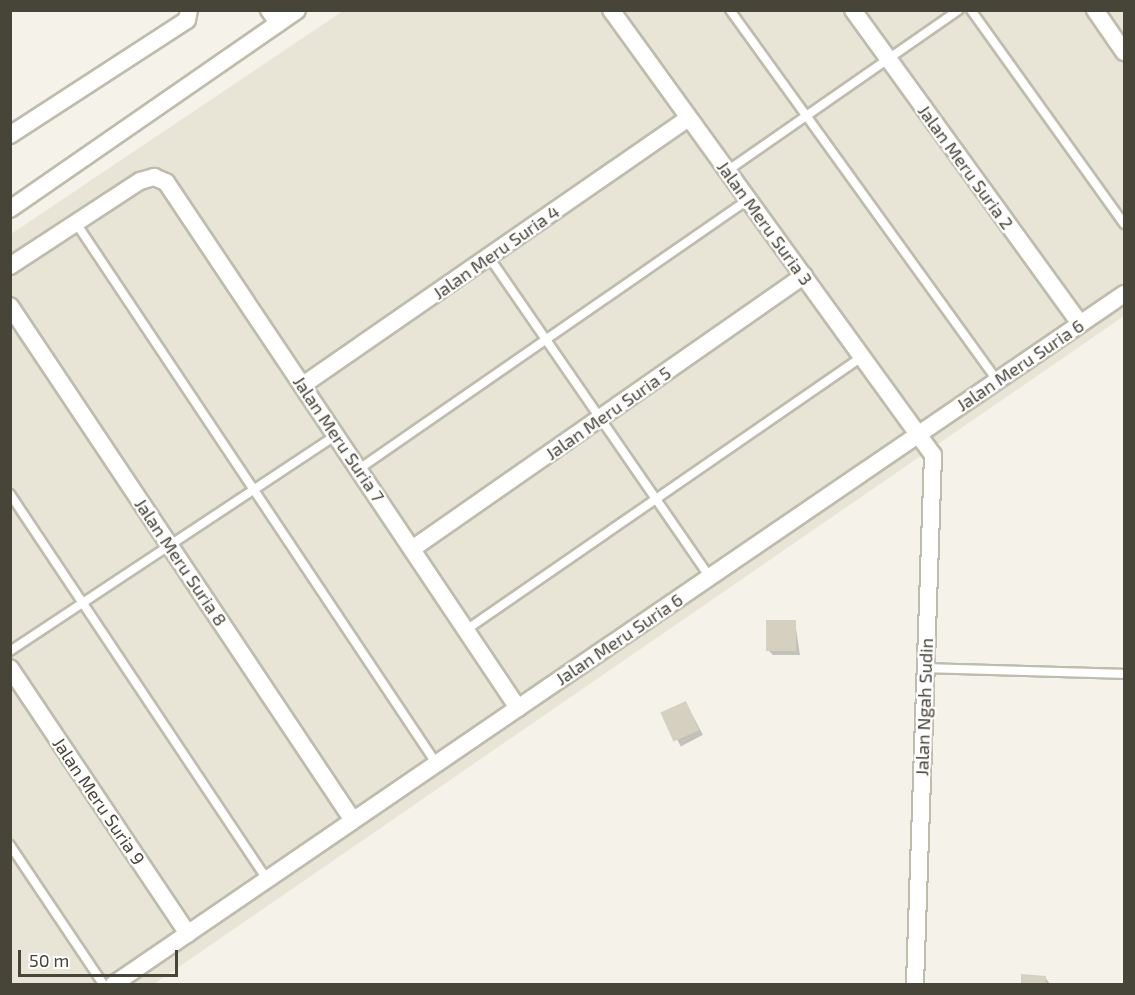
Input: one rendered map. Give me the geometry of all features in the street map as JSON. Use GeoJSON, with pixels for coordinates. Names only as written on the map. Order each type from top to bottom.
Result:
{"type":"FeatureCollection","features":[{"type":"Feature","properties":{"kind":"street"},"geometry":{"type":"LineString","coordinates":[[10,209],[274,17],[297,10]]}},
{"type":"Feature","properties":{"kind":"street","name":"Jalan Meru Suria 3"},"geometry":{"type":"LineString","coordinates":[[611,10],[919,435]]}},
{"type":"Feature","properties":{"kind":"street","name":"Jalan Meru Suria 2"},"geometry":{"type":"LineString","coordinates":[[853,10],[1080,324]]}},
{"type":"Feature","properties":{"kind":"street"},"geometry":{"type":"LineString","coordinates":[[1095,10],[1125,52]]}},
{"type":"Feature","properties":{"kind":"street"},"geometry":{"type":"LineString","coordinates":[[10,135],[188,15]]}},
{"type":"Feature","properties":{"kind":"street","name":"Jalan Meru Suria 4"},"geometry":{"type":"LineString","coordinates":[[303,385],[689,118]]}},
{"type":"Feature","properties":{"kind":"street","name":"Jalan Meru Suria 7"},"geometry":{"type":"LineString","coordinates":[[76,223],[154,177],[170,187],[518,708]]}},
{"type":"Feature","properties":{"kind":"street"},"geometry":{"type":"LineString","coordinates":[[10,266],[76,223]]}},
{"type":"Feature","properties":{"kind":"street","name":"Jalan Meru Suria 5"},"geometry":{"type":"LineString","coordinates":[[412,549],[804,276]]}},
{"type":"Feature","properties":{"kind":"street","name":"Jalan Meru Suria 6"},"geometry":{"type":"LineString","coordinates":[[114,984],[352,819],[1125,294]]}},
{"type":"Feature","properties":{"kind":"street","name":"Jalan Meru Suria 8"},"geometry":{"type":"LineString","coordinates":[[10,306],[352,819]]}},
{"type":"Feature","properties":{"kind":"street","name":"Jalan Ngah Sudin"},"geometry":{"type":"LineString","coordinates":[[915,984],[933,455],[919,435]]}},
{"type":"Feature","properties":{"kind":"street","name":"Jalan Meru Suria 9"},"geometry":{"type":"LineString","coordinates":[[10,668],[188,934]]}},
{"type":"Feature","properties":{"kind":"lane"},"geometry":{"type":"LineString","coordinates":[[730,10],[998,381]]}},
{"type":"Feature","properties":{"kind":"lane"},"geometry":{"type":"LineString","coordinates":[[727,171],[959,10]]}},
{"type":"Feature","properties":{"kind":"lane"},"geometry":{"type":"LineString","coordinates":[[971,10],[1125,224]]}},
{"type":"Feature","properties":{"kind":"lane"},"geometry":{"type":"LineString","coordinates":[[359,470],[748,200]]}},
{"type":"Feature","properties":{"kind":"lane"},"geometry":{"type":"LineString","coordinates":[[76,223],[436,763]]}},
{"type":"Feature","properties":{"kind":"lane"},"geometry":{"type":"LineString","coordinates":[[489,257],[710,577]]}},
{"type":"Feature","properties":{"kind":"lane"},"geometry":{"type":"LineString","coordinates":[[466,630],[862,357]]}},
{"type":"Feature","properties":{"kind":"lane"},"geometry":{"type":"LineString","coordinates":[[10,651],[337,435]]}},
{"type":"Feature","properties":{"kind":"lane"},"geometry":{"type":"LineString","coordinates":[[10,494],[267,879]]}},
{"type":"Feature","properties":{"kind":"lane"},"geometry":{"type":"LineString","coordinates":[[927,668],[1125,674]]}},
{"type":"Feature","properties":{"kind":"lane"},"geometry":{"type":"LineString","coordinates":[[10,845],[103,984]]}},
{"type":"Feature","properties":{"kind":"shaded area"},"geometry":{"type":"Polygon","coordinates":[[[343,11],[1124,11],[1124,316],[154,984],[11,984],[11,234],[343,11]]]}},
{"type":"Feature","properties":{"kind":"building"},"geometry":{"type":"Polygon","coordinates":[[[766,620],[796,620],[796,651],[766,651],[766,620]]]}},
{"type":"Feature","properties":{"kind":"building"},"geometry":{"type":"Polygon","coordinates":[[[686,701],[699,730],[673,742],[660,712],[686,701]]]}},
{"type":"Feature","properties":{"kind":"building"},"geometry":{"type":"Polygon","coordinates":[[[1021,974],[1046,976],[1045,984],[1021,984],[1021,974]]]}}]}
